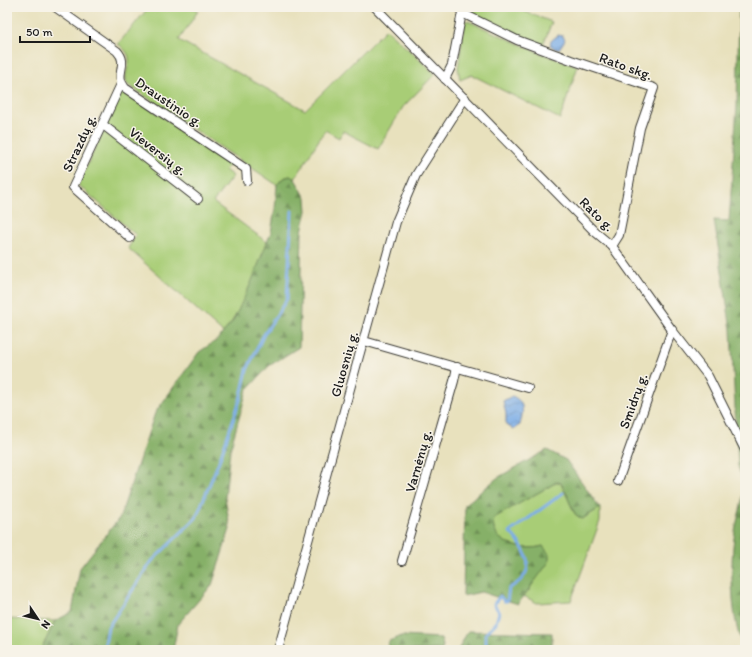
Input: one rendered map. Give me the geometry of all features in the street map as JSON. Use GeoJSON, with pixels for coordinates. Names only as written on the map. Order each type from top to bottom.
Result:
{"type":"FeatureCollection","features":[{"type":"Feature","properties":{"kind":"street","name":"Draustinio g."},"geometry":{"type":"LineString","coordinates":[[55,7],[122,56],[123,64],[119,76],[125,88],[246,170],[247,182]]}},
{"type":"Feature","properties":{"kind":"street","name":"Rato g."},"geometry":{"type":"LineString","coordinates":[[375,7],[594,231],[612,246],[672,330],[708,376],[745,450]]}},
{"type":"Feature","properties":{"kind":"street"},"geometry":{"type":"LineString","coordinates":[[444,79],[452,65],[462,10]]}},
{"type":"Feature","properties":{"kind":"street","name":"Rato skg."},"geometry":{"type":"LineString","coordinates":[[462,10],[517,40],[654,88],[640,128],[619,236],[612,246]]}},
{"type":"Feature","properties":{"kind":"street","name":"Strazdų g."},"geometry":{"type":"LineString","coordinates":[[122,84],[73,188],[130,238]]}},
{"type":"Feature","properties":{"kind":"street","name":"Gluosnių g."},"geometry":{"type":"LineString","coordinates":[[278,650],[396,222],[413,182],[445,127],[465,98]]}},
{"type":"Feature","properties":{"kind":"street","name":"Vieversių g."},"geometry":{"type":"LineString","coordinates":[[102,124],[198,199]]}},
{"type":"Feature","properties":{"kind":"street","name":"Smidrų g."},"geometry":{"type":"LineString","coordinates":[[618,481],[672,330]]}},
{"type":"Feature","properties":{"kind":"street"},"geometry":{"type":"LineString","coordinates":[[364,341],[457,367],[466,372],[528,388]]}},
{"type":"Feature","properties":{"kind":"street","name":"Varnėnų g."},"geometry":{"type":"LineString","coordinates":[[402,561],[457,367]]}},
{"type":"Feature","properties":{"kind":"green space"},"geometry":{"type":"Polygon","coordinates":[[[149,7],[192,7],[198,11],[179,40],[305,110],[386,29],[435,74],[403,107],[378,149],[343,131],[339,138],[325,130],[295,179],[290,176],[283,178],[277,185],[127,84],[126,73],[129,59],[128,55],[118,44],[149,7]]]}},
{"type":"Feature","properties":{"kind":"green space"},"geometry":{"type":"Polygon","coordinates":[[[467,7],[513,7],[552,22],[542,47],[474,15],[467,7]]]}},
{"type":"Feature","properties":{"kind":"green space"},"geometry":{"type":"Polygon","coordinates":[[[739,7],[745,7],[745,650],[740,640],[734,612],[732,580],[734,538],[742,502],[743,486],[738,466],[731,330],[714,220],[729,221],[737,105],[739,7]]]}},
{"type":"Feature","properties":{"kind":"green space"},"geometry":{"type":"Polygon","coordinates":[[[465,21],[540,53],[578,66],[560,119],[472,75],[460,80],[458,68],[465,21]]]}},
{"type":"Feature","properties":{"kind":"green space"},"geometry":{"type":"Polygon","coordinates":[[[122,90],[232,163],[225,170],[233,176],[213,202],[267,242],[254,278],[243,301],[231,323],[223,333],[128,248],[136,235],[78,185],[122,90]]]}},
{"type":"Feature","properties":{"kind":"green space"},"geometry":{"type":"Polygon","coordinates":[[[290,176],[295,179],[306,198],[307,211],[302,231],[299,347],[269,366],[247,390],[230,450],[225,497],[230,529],[212,585],[178,624],[173,650],[41,650],[55,621],[72,612],[80,568],[120,517],[155,413],[199,352],[217,340],[233,321],[251,283],[271,232],[277,185],[283,178],[290,176]]]}},
{"type":"Feature","properties":{"kind":"green space"},"geometry":{"type":"Polygon","coordinates":[[[547,450],[566,460],[600,508],[582,519],[575,514],[561,483],[557,482],[494,518],[494,527],[502,540],[518,547],[535,548],[543,546],[549,554],[549,562],[518,604],[481,592],[463,596],[465,505],[497,478],[547,450]]]}},
{"type":"Feature","properties":{"kind":"green space"},"geometry":{"type":"Polygon","coordinates":[[[557,482],[561,483],[575,514],[582,519],[600,508],[600,521],[571,601],[537,603],[524,596],[530,589],[543,546],[527,548],[509,544],[496,534],[493,527],[493,518],[557,482]]]}},
{"type":"Feature","properties":{"kind":"green space"},"geometry":{"type":"Polygon","coordinates":[[[7,619],[55,621],[41,650],[7,650],[7,619]]]}},
{"type":"Feature","properties":{"kind":"green space"},"geometry":{"type":"Polygon","coordinates":[[[468,631],[552,633],[552,650],[458,650],[468,631]]]}},
{"type":"Feature","properties":{"kind":"green space"},"geometry":{"type":"Polygon","coordinates":[[[402,636],[441,638],[443,646],[442,650],[387,650],[389,641],[402,636]]]}},
{"type":"Feature","properties":{"kind":"water"},"geometry":{"type":"Polygon","coordinates":[[[558,35],[563,36],[565,40],[559,49],[555,49],[550,45],[551,41],[558,35]]]}},
{"type":"Feature","properties":{"kind":"water"},"geometry":{"type":"Polygon","coordinates":[[[512,396],[520,401],[522,408],[520,425],[513,429],[506,425],[506,414],[503,401],[512,396]]]}},
{"type":"Feature","properties":{"kind":"waterway"},"geometry":{"type":"LineString","coordinates":[[104,650],[108,627],[152,561],[196,518],[219,461],[240,400],[247,370],[263,336],[287,299],[292,211]]}},
{"type":"Feature","properties":{"kind":"waterway"},"geometry":{"type":"LineString","coordinates":[[486,650],[486,633],[496,623],[499,612],[494,604],[500,596],[504,601],[507,601],[509,588],[524,576],[527,569],[528,562],[526,554],[510,532],[563,493]]}}]}
